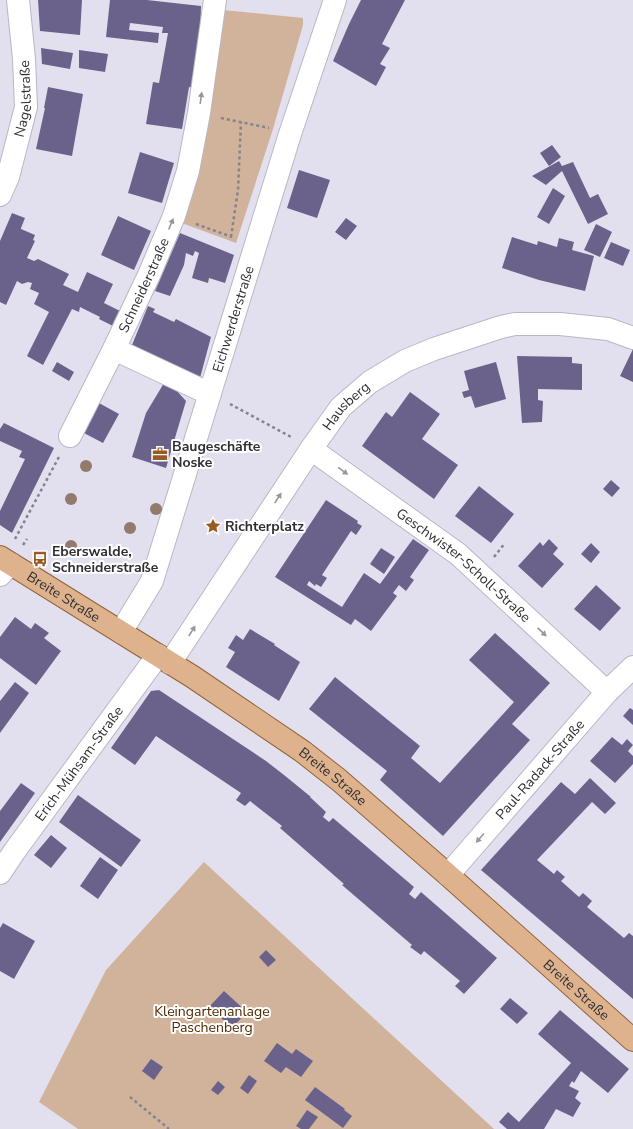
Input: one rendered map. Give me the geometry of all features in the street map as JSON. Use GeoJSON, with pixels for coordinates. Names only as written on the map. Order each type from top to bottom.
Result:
{"type":"FeatureCollection","features":[{"type":"Feature","properties":{"kind":"main road","name":"Breite Straße"},"geometry":{"type":"LineString","coordinates":[[4,565],[121,632],[193,676],[302,751],[339,780],[448,875],[633,1040]]}},
{"type":"Feature","properties":{"kind":"street","name":"Nagelstraße"},"geometry":{"type":"LineString","coordinates":[[0,195],[8,177],[26,106],[24,59],[18,0]]}},
{"type":"Feature","properties":{"kind":"street","name":"Schneiderstraße"},"geometry":{"type":"LineString","coordinates":[[70,436],[149,275],[174,216],[188,171],[199,113],[214,0]]}},
{"type":"Feature","properties":{"kind":"street","name":"Eichwerderstraße"},"geometry":{"type":"LineString","coordinates":[[121,632],[152,581],[290,134],[335,0]]}},
{"type":"Feature","properties":{"kind":"street","name":"Hausberg"},"geometry":{"type":"LineString","coordinates":[[164,659],[341,407],[370,382],[405,361],[434,349],[501,327],[515,324],[560,324],[608,329],[633,338]]}},
{"type":"Feature","properties":{"kind":"street"},"geometry":{"type":"LineString","coordinates":[[114,349],[210,394]]}},
{"type":"Feature","properties":{"kind":"street","name":"Geschwister-Scholl-Straße"},"geometry":{"type":"LineString","coordinates":[[311,449],[458,554],[607,692]]}},
{"type":"Feature","properties":{"kind":"street","name":"Erich-Mühsam-Straße"},"geometry":{"type":"LineString","coordinates":[[0,873],[14,852],[164,659]]}},
{"type":"Feature","properties":{"kind":"street","name":"Paul-Radack-Straße"},"geometry":{"type":"LineString","coordinates":[[448,875],[607,692],[633,666]]}},
{"type":"Feature","properties":{"kind":"path"},"geometry":{"type":"LineString","coordinates":[[199,113],[290,134]]}},
{"type":"Feature","properties":{"kind":"path"},"geometry":{"type":"LineString","coordinates":[[231,237],[238,190],[241,122]]}},
{"type":"Feature","properties":{"kind":"path"},"geometry":{"type":"LineString","coordinates":[[174,216],[256,245]]}},
{"type":"Feature","properties":{"kind":"path"},"geometry":{"type":"LineString","coordinates":[[210,394],[290,436]]}},
{"type":"Feature","properties":{"kind":"path"},"geometry":{"type":"LineString","coordinates":[[23,546],[15,539],[70,436]]}},
{"type":"Feature","properties":{"kind":"path"},"geometry":{"type":"LineString","coordinates":[[492,560],[505,543]]}},
{"type":"Feature","properties":{"kind":"path"},"geometry":{"type":"LineString","coordinates":[[130,1097],[169,1129]]}},
{"type":"Feature","properties":{"kind":"green space"},"geometry":{"type":"Polygon","coordinates":[[[223,10],[303,18],[303,25],[273,129],[236,243],[179,222],[223,10]]]}},
{"type":"Feature","properties":{"kind":"green space","name":"Kleingartenanlage Paschenberg"},"geometry":{"type":"Polygon","coordinates":[[[204,862],[494,1129],[78,1129],[39,1102],[106,970],[204,862]]]}},
{"type":"Feature","properties":{"kind":"building"},"geometry":{"type":"Polygon","coordinates":[[[38,0],[82,0],[80,35],[40,31],[38,0]]]}},
{"type":"Feature","properties":{"kind":"building"},"geometry":{"type":"Polygon","coordinates":[[[110,0],[147,0],[201,6],[200,48],[193,88],[189,87],[182,129],[146,124],[153,82],[159,83],[168,33],[162,33],[163,27],[130,23],[129,30],[159,33],[158,43],[106,37],[110,0]]]}},
{"type":"Feature","properties":{"kind":"building"},"geometry":{"type":"Polygon","coordinates":[[[361,0],[405,0],[382,44],[390,48],[380,64],[386,67],[376,86],[333,61],[361,0]]]}},
{"type":"Feature","properties":{"kind":"building"},"geometry":{"type":"Polygon","coordinates":[[[41,48],[73,53],[70,69],[42,64],[41,48]]]}},
{"type":"Feature","properties":{"kind":"building"},"geometry":{"type":"Polygon","coordinates":[[[79,50],[108,54],[105,72],[79,68],[79,50]]]}},
{"type":"Feature","properties":{"kind":"building"},"geometry":{"type":"Polygon","coordinates":[[[48,87],[83,94],[72,156],[36,149],[48,87]]]}},
{"type":"Feature","properties":{"kind":"building"},"geometry":{"type":"Polygon","coordinates":[[[552,145],[561,157],[549,166],[540,153],[552,145]]]}},
{"type":"Feature","properties":{"kind":"building"},"geometry":{"type":"Polygon","coordinates":[[[140,152],[174,163],[162,203],[128,193],[140,152]]]}},
{"type":"Feature","properties":{"kind":"building"},"geometry":{"type":"Polygon","coordinates":[[[559,161],[562,166],[573,162],[590,198],[598,194],[608,214],[588,224],[562,171],[546,185],[532,176],[559,161]]]}},
{"type":"Feature","properties":{"kind":"building"},"geometry":{"type":"Polygon","coordinates":[[[299,170],[330,180],[317,218],[287,208],[299,170]]]}},
{"type":"Feature","properties":{"kind":"building"},"geometry":{"type":"Polygon","coordinates":[[[553,188],[565,196],[549,224],[537,217],[553,188]]]}},
{"type":"Feature","properties":{"kind":"building"},"geometry":{"type":"Polygon","coordinates":[[[12,213],[25,218],[21,229],[35,235],[33,240],[35,241],[27,258],[34,261],[38,259],[69,274],[63,285],[78,292],[87,272],[113,284],[104,303],[120,311],[113,326],[99,319],[100,317],[80,307],[79,312],[72,309],[43,365],[27,356],[49,312],[34,304],[39,293],[30,289],[32,283],[28,282],[22,284],[17,281],[6,305],[0,302],[0,241],[12,213]]]}},
{"type":"Feature","properties":{"kind":"building"},"geometry":{"type":"Polygon","coordinates":[[[118,216],[151,231],[134,270],[101,255],[118,216]]]}},
{"type":"Feature","properties":{"kind":"building"},"geometry":{"type":"Polygon","coordinates":[[[346,218],[357,226],[346,240],[335,232],[346,218]]]}},
{"type":"Feature","properties":{"kind":"building"},"geometry":{"type":"Polygon","coordinates":[[[596,224],[612,232],[600,257],[584,250],[596,224]]]}},
{"type":"Feature","properties":{"kind":"building"},"geometry":{"type":"Polygon","coordinates":[[[180,233],[234,255],[225,283],[209,278],[208,283],[192,278],[199,253],[195,251],[193,256],[186,253],[184,265],[170,296],[155,291],[180,233]]]}},
{"type":"Feature","properties":{"kind":"building"},"geometry":{"type":"Polygon","coordinates":[[[512,237],[537,245],[538,241],[557,247],[559,238],[574,242],[572,250],[594,256],[585,291],[539,280],[502,268],[512,237]]]}},
{"type":"Feature","properties":{"kind":"building"},"geometry":{"type":"Polygon","coordinates":[[[611,242],[630,250],[623,266],[604,258],[611,242]]]}},
{"type":"Feature","properties":{"kind":"building"},"geometry":{"type":"Polygon","coordinates":[[[148,306],[155,309],[153,312],[174,322],[176,319],[211,337],[200,378],[132,345],[148,306]]]}},
{"type":"Feature","properties":{"kind":"building"},"geometry":{"type":"Polygon","coordinates":[[[633,349],[633,382],[620,376],[633,349]]]}},
{"type":"Feature","properties":{"kind":"building"},"geometry":{"type":"Polygon","coordinates":[[[517,356],[572,357],[572,363],[582,364],[582,390],[538,389],[538,400],[543,401],[542,422],[522,423],[517,356]]]}},
{"type":"Feature","properties":{"kind":"building"},"geometry":{"type":"Polygon","coordinates":[[[57,362],[74,372],[69,381],[52,371],[57,362]]]}},
{"type":"Feature","properties":{"kind":"building"},"geometry":{"type":"Polygon","coordinates":[[[496,362],[506,399],[475,408],[471,396],[464,398],[462,392],[469,390],[464,371],[496,362]]]}},
{"type":"Feature","properties":{"kind":"building"},"geometry":{"type":"Polygon","coordinates":[[[164,383],[176,390],[186,401],[166,468],[132,457],[146,413],[164,383]]]}},
{"type":"Feature","properties":{"kind":"building"},"geometry":{"type":"Polygon","coordinates":[[[410,392],[440,414],[422,439],[458,465],[434,499],[362,446],[386,412],[392,417],[410,392]]]}},
{"type":"Feature","properties":{"kind":"building"},"geometry":{"type":"Polygon","coordinates":[[[99,403],[119,414],[103,443],[82,432],[99,403]]]}},
{"type":"Feature","properties":{"kind":"building"},"geometry":{"type":"Polygon","coordinates":[[[4,423],[54,448],[12,533],[0,525],[0,511],[25,459],[19,457],[22,451],[0,441],[0,429],[4,423]]]}},
{"type":"Feature","properties":{"kind":"building"},"geometry":{"type":"Polygon","coordinates":[[[611,480],[620,488],[612,497],[603,489],[611,480]]]}},
{"type":"Feature","properties":{"kind":"building"},"geometry":{"type":"Polygon","coordinates":[[[479,486],[514,514],[491,543],[455,516],[479,486]]]}},
{"type":"Feature","properties":{"kind":"building"},"geometry":{"type":"Polygon","coordinates":[[[326,500],[358,521],[357,523],[362,526],[356,535],[351,531],[322,575],[327,578],[321,587],[316,584],[315,586],[309,581],[307,585],[342,607],[364,573],[380,584],[413,539],[429,550],[410,577],[414,580],[406,591],[399,585],[393,593],[397,596],[371,631],[355,619],[351,625],[275,577],[326,500]]]}},
{"type":"Feature","properties":{"kind":"building"},"geometry":{"type":"Polygon","coordinates":[[[549,539],[558,548],[553,554],[564,564],[542,588],[518,566],[540,542],[543,546],[549,539]]]}},
{"type":"Feature","properties":{"kind":"building"},"geometry":{"type":"Polygon","coordinates":[[[591,543],[600,552],[591,563],[581,554],[591,543]]]}},
{"type":"Feature","properties":{"kind":"building"},"geometry":{"type":"Polygon","coordinates":[[[381,548],[395,557],[384,574],[370,564],[381,548]]]}},
{"type":"Feature","properties":{"kind":"building"},"geometry":{"type":"Polygon","coordinates":[[[596,585],[621,608],[600,631],[574,609],[596,585]]]}},
{"type":"Feature","properties":{"kind":"building"},"geometry":{"type":"Polygon","coordinates":[[[15,617],[31,629],[35,623],[49,633],[44,638],[61,651],[36,685],[0,658],[0,637],[15,617]]]}},
{"type":"Feature","properties":{"kind":"building"},"geometry":{"type":"Polygon","coordinates":[[[250,629],[275,644],[274,645],[300,662],[279,701],[226,667],[235,652],[228,648],[236,635],[243,640],[250,629]]]}},
{"type":"Feature","properties":{"kind":"building"},"geometry":{"type":"Polygon","coordinates":[[[495,633],[550,683],[512,724],[530,740],[443,836],[380,780],[387,771],[309,709],[335,677],[420,746],[411,758],[440,783],[514,702],[469,660],[495,633]]]}},
{"type":"Feature","properties":{"kind":"building"},"geometry":{"type":"Polygon","coordinates":[[[15,682],[29,693],[0,733],[0,701],[15,682]]]}},
{"type":"Feature","properties":{"kind":"building"},"geometry":{"type":"Polygon","coordinates":[[[159,690],[266,761],[284,775],[311,797],[326,812],[323,817],[329,822],[333,818],[414,887],[409,894],[415,899],[421,892],[497,958],[464,994],[455,986],[460,981],[424,951],[421,955],[410,947],[412,945],[342,885],[344,884],[280,828],[282,826],[250,801],[245,806],[236,800],[241,793],[156,736],[135,765],[111,748],[151,691],[159,690]]]}},
{"type":"Feature","properties":{"kind":"building"},"geometry":{"type":"Polygon","coordinates":[[[630,708],[633,710],[633,725],[623,716],[630,708]]]}},
{"type":"Feature","properties":{"kind":"building"},"geometry":{"type":"Polygon","coordinates":[[[612,737],[622,745],[627,739],[633,745],[628,751],[633,756],[633,764],[615,783],[590,761],[612,737]]]}},
{"type":"Feature","properties":{"kind":"building"},"geometry":{"type":"Polygon","coordinates":[[[590,778],[616,803],[605,814],[592,802],[537,860],[554,874],[557,870],[565,877],[561,881],[579,897],[583,893],[592,901],[587,907],[624,938],[629,933],[633,936],[633,999],[481,870],[561,782],[575,794],[590,778]]]}},
{"type":"Feature","properties":{"kind":"building"},"geometry":{"type":"Polygon","coordinates":[[[21,783],[35,793],[0,842],[0,811],[21,783]]]}},
{"type":"Feature","properties":{"kind":"building"},"geometry":{"type":"Polygon","coordinates":[[[78,795],[141,840],[121,867],[59,822],[78,795]]]}},
{"type":"Feature","properties":{"kind":"building"},"geometry":{"type":"Polygon","coordinates":[[[51,835],[67,848],[51,868],[34,855],[51,835]]]}},
{"type":"Feature","properties":{"kind":"building"},"geometry":{"type":"Polygon","coordinates":[[[100,857],[118,870],[98,899],[80,886],[100,857]]]}},
{"type":"Feature","properties":{"kind":"building"},"geometry":{"type":"Polygon","coordinates":[[[3,923],[35,941],[14,979],[0,971],[0,928],[3,923]]]}},
{"type":"Feature","properties":{"kind":"building"},"geometry":{"type":"Polygon","coordinates":[[[266,950],[276,960],[268,967],[259,957],[266,950]]]}},
{"type":"Feature","properties":{"kind":"building"},"geometry":{"type":"Polygon","coordinates":[[[224,991],[247,1012],[232,1028],[209,1007],[224,991]]]}},
{"type":"Feature","properties":{"kind":"building"},"geometry":{"type":"Polygon","coordinates":[[[510,998],[528,1013],[517,1024],[500,1009],[510,998]]]}},
{"type":"Feature","properties":{"kind":"building"},"geometry":{"type":"Polygon","coordinates":[[[560,1010],[629,1069],[608,1093],[581,1071],[574,1083],[572,1081],[569,1086],[579,1091],[575,1098],[581,1103],[573,1117],[556,1109],[544,1129],[507,1129],[499,1122],[508,1112],[519,1122],[571,1063],[538,1034],[560,1010]]]}},
{"type":"Feature","properties":{"kind":"building"},"geometry":{"type":"Polygon","coordinates":[[[277,1043],[292,1054],[296,1049],[313,1061],[301,1077],[286,1067],[281,1073],[264,1061],[277,1043]]]}},
{"type":"Feature","properties":{"kind":"building"},"geometry":{"type":"Polygon","coordinates":[[[151,1059],[163,1067],[154,1080],[142,1071],[151,1059]]]}},
{"type":"Feature","properties":{"kind":"building"},"geometry":{"type":"Polygon","coordinates":[[[249,1075],[257,1081],[248,1094],[240,1088],[249,1075]]]}},
{"type":"Feature","properties":{"kind":"building"},"geometry":{"type":"Polygon","coordinates":[[[218,1081],[225,1087],[218,1095],[211,1090],[218,1081]]]}},
{"type":"Feature","properties":{"kind":"building"},"geometry":{"type":"Polygon","coordinates":[[[315,1087],[352,1116],[343,1128],[305,1100],[315,1087]]]}},
{"type":"Feature","properties":{"kind":"building"},"geometry":{"type":"Polygon","coordinates":[[[307,1110],[318,1117],[309,1129],[301,1129],[296,1126],[307,1110]]]}},
{"type":"Feature","properties":{"kind":"place","name":"Baugeschäfte Noske"},"geometry":{"type":"Point","coordinates":[160,454]}},
{"type":"Feature","properties":{"kind":"place","name":"Richterplatz"},"geometry":{"type":"Point","coordinates":[213,526]}},
{"type":"Feature","properties":{"kind":"place","name":"Eberswalde, Schneiderstraße"},"geometry":{"type":"Point","coordinates":[40,559]}}]}
